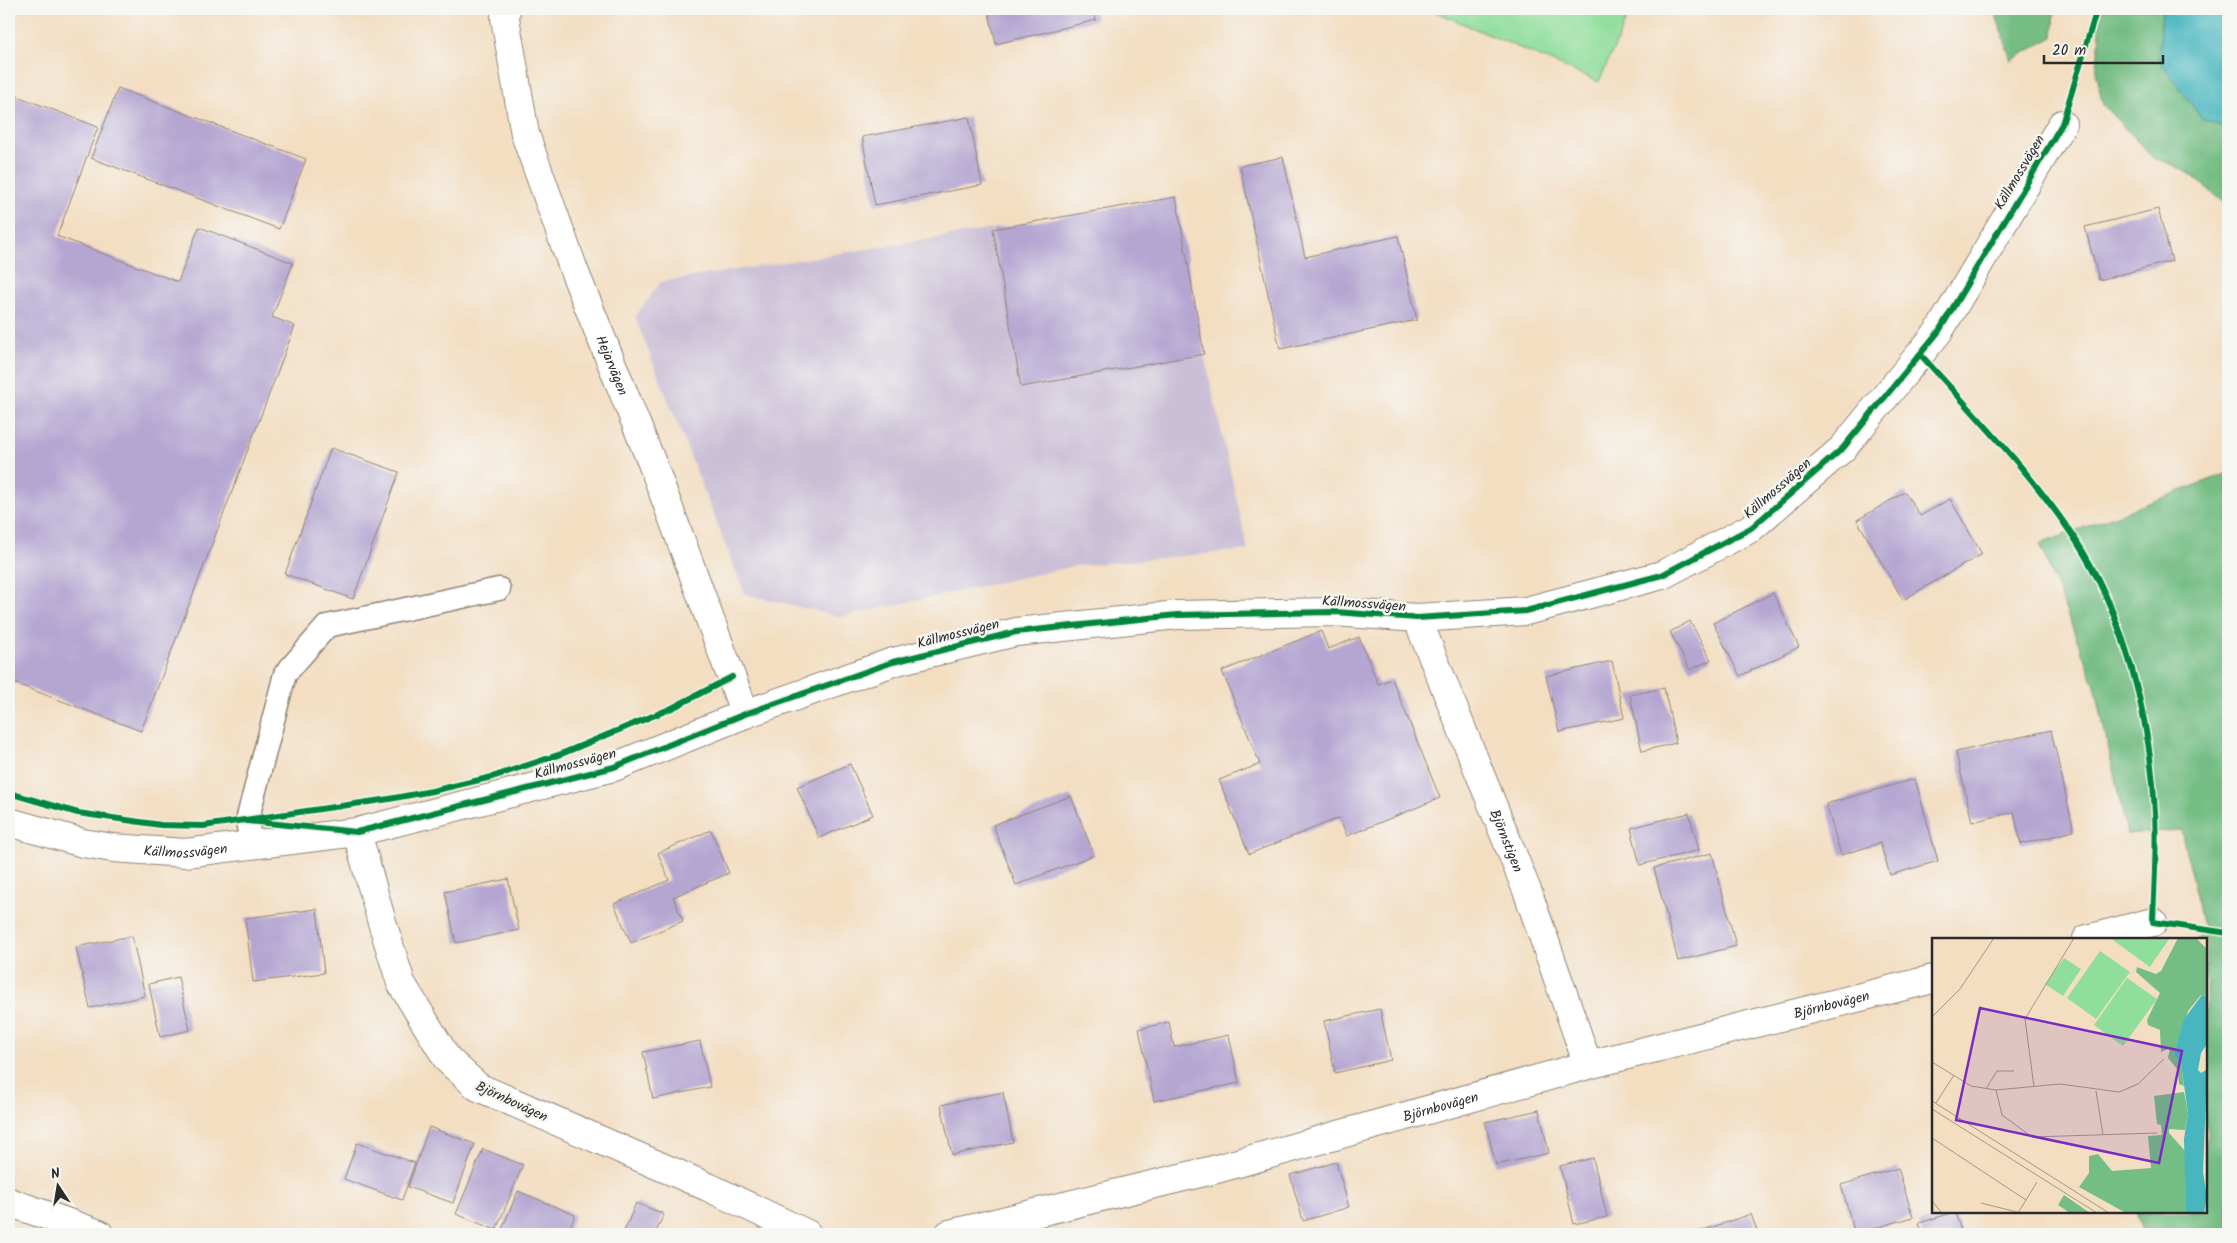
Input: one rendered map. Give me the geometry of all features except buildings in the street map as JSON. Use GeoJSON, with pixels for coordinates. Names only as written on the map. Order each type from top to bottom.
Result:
{"type":"FeatureCollection","features":[{"type":"Feature","properties":{"kind":"main road","name":"Hejarvägen"},"geometry":{"type":"LineString","coordinates":[[506,9],[505,18],[525,134],[575,273],[654,468],[745,714]]}},
{"type":"Feature","properties":{"kind":"main road","name":"Källmossvägen"},"geometry":{"type":"LineString","coordinates":[[9,822],[50,835],[113,848],[185,853],[357,832],[614,767],[745,714],[893,662],[1016,632],[1177,615],[1335,612],[1417,618],[1526,611],[1662,575],[1751,528],[1843,448],[1939,331],[2062,124]]}},
{"type":"Feature","properties":{"kind":"main road","name":"Björnstigen"},"geometry":{"type":"LineString","coordinates":[[1417,618],[1528,893],[1588,1065]]}},
{"type":"Feature","properties":{"kind":"main road","name":"Björnbovägen"},"geometry":{"type":"LineString","coordinates":[[357,832],[381,919],[402,982],[448,1060],[478,1087],[708,1187],[807,1234]]}},
{"type":"Feature","properties":{"kind":"main road"},"geometry":{"type":"LineString","coordinates":[[2091,938],[2153,922]]}},
{"type":"Feature","properties":{"kind":"main road","name":"Björnbovägen"},"geometry":{"type":"LineString","coordinates":[[948,1234],[1213,1170],[1588,1065],[1932,979]]}},
{"type":"Feature","properties":{"kind":"main road"},"geometry":{"type":"LineString","coordinates":[[9,1202],[98,1234]]}},
{"type":"Feature","properties":{"kind":"lane"},"geometry":{"type":"LineString","coordinates":[[251,845],[247,821],[285,674],[327,626],[499,589]]}},
{"type":"Feature","properties":{"kind":"shaded area"},"geometry":{"type":"Polygon","coordinates":[[[1176,197],[1204,354],[1248,550],[1074,566],[841,617],[745,594],[635,317],[661,282],[993,229],[1176,197]]]}},
{"type":"Feature","properties":{"kind":"green space"},"geometry":{"type":"Polygon","coordinates":[[[1429,9],[1631,9],[1599,82],[1429,9]]]}},
{"type":"Feature","properties":{"kind":"green space"},"geometry":{"type":"Polygon","coordinates":[[[1994,9],[2055,9],[2053,37],[2011,60],[1994,9]]]}},
{"type":"Feature","properties":{"kind":"green space"},"geometry":{"type":"Polygon","coordinates":[[[2102,9],[2162,9],[2160,59],[2202,119],[2228,129],[2228,208],[2185,171],[2154,159],[2103,105],[2096,76],[2102,9]]]}},
{"type":"Feature","properties":{"kind":"green space"},"geometry":{"type":"Polygon","coordinates":[[[2228,473],[2228,1234],[2143,1234],[2136,1213],[2207,1213],[2207,938],[2199,938],[2205,936],[2181,830],[2127,834],[2095,686],[2040,544],[2228,473]]]}},
{"type":"Feature","properties":{"kind":"water"},"geometry":{"type":"Polygon","coordinates":[[[2162,9],[2228,9],[2228,129],[2202,119],[2159,59],[2162,9]]]}},
{"type":"Feature","properties":{"kind":"cycle path"},"geometry":{"type":"LineString","coordinates":[[247,821],[357,832],[614,767],[745,714],[893,662],[1016,632],[1177,615],[1335,612],[1417,618],[1526,611],[1662,575],[1751,528],[1843,448],[1939,331],[2062,124],[2097,9]]}},
{"type":"Feature","properties":{"kind":"cycle path"},"geometry":{"type":"LineString","coordinates":[[1920,354],[2000,442],[2038,488],[2073,536],[2107,599],[2132,669],[2148,742],[2156,827],[2153,922],[2228,933]]}},
{"type":"Feature","properties":{"kind":"cycle path"},"geometry":{"type":"LineString","coordinates":[[9,793],[78,813],[161,825],[203,826],[389,799],[492,777],[561,754],[672,708],[732,677]]}}]}
